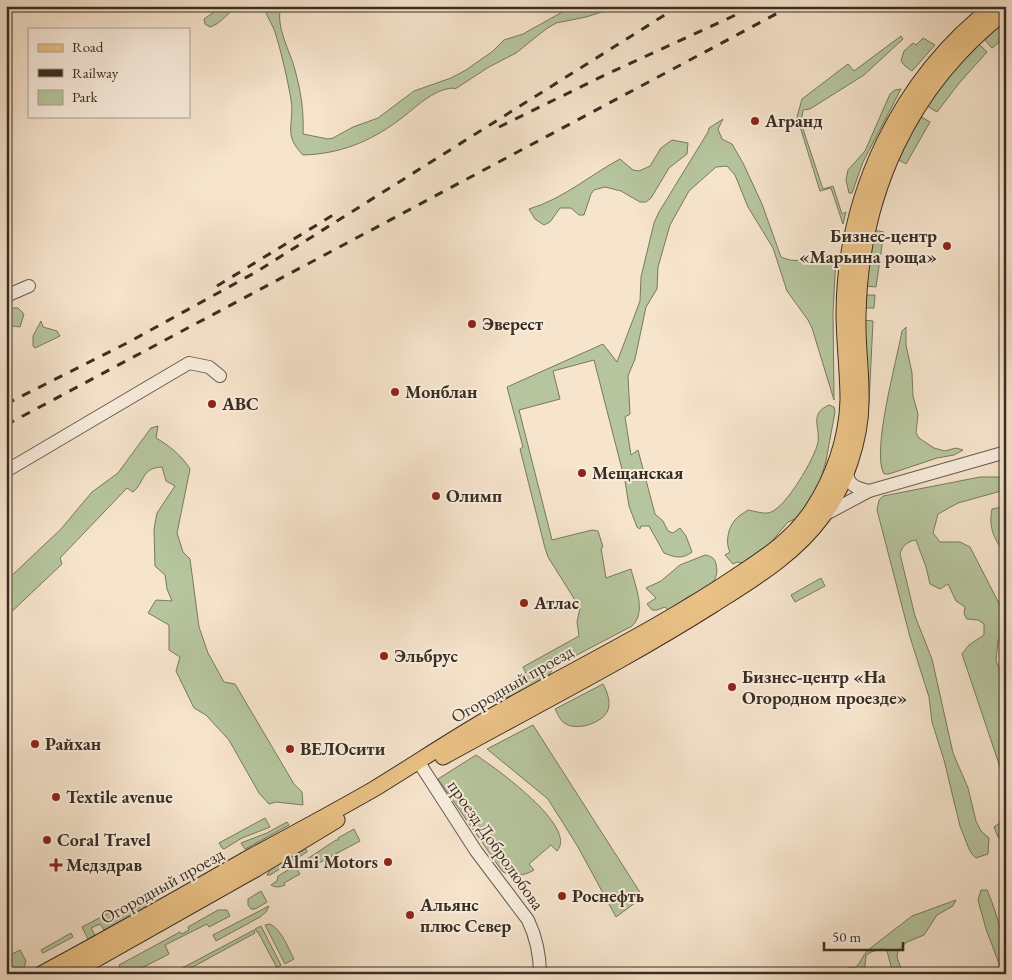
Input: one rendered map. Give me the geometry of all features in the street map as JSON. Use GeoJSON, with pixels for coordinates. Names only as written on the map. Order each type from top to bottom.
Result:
{"type":"FeatureCollection","features":[{"type":"Feature","properties":{"kind":"main road"},"geometry":{"type":"LineString","coordinates":[[851,314],[848,259],[854,223],[873,166],[918,84],[941,55],[994,6]]}},
{"type":"Feature","properties":{"kind":"main road"},"geometry":{"type":"LineString","coordinates":[[851,314],[868,224],[885,171],[896,147],[918,108],[944,70],[1006,11]]}},
{"type":"Feature","properties":{"kind":"main road","name":"Огородный проезд"},"geometry":{"type":"LineString","coordinates":[[41,974],[376,787],[666,634],[779,560],[824,515],[841,473],[848,401],[851,314]]}},
{"type":"Feature","properties":{"kind":"main road","name":"Огородный проезд"},"geometry":{"type":"LineString","coordinates":[[70,974],[288,850],[503,709],[702,600],[772,553],[791,536],[813,509],[830,479],[841,473]]}},
{"type":"Feature","properties":{"kind":"street"},"geometry":{"type":"LineString","coordinates":[[6,296],[29,286]]}},
{"type":"Feature","properties":{"kind":"street"},"geometry":{"type":"LineString","coordinates":[[6,471],[189,363],[209,367],[220,376]]}},
{"type":"Feature","properties":{"kind":"street"},"geometry":{"type":"LineString","coordinates":[[791,536],[866,492],[1006,452]]}},
{"type":"Feature","properties":{"kind":"street"},"geometry":{"type":"LineString","coordinates":[[841,473],[849,489],[866,492]]}},
{"type":"Feature","properties":{"kind":"street","name":"проезд Добролюбова"},"geometry":{"type":"LineString","coordinates":[[420,765],[476,850],[528,920],[538,948],[540,974]]}},
{"type":"Feature","properties":{"kind":"green space"},"geometry":{"type":"Polygon","coordinates":[[[223,6],[238,6],[214,25],[210,27],[205,24],[204,19],[223,6]]]}},
{"type":"Feature","properties":{"kind":"green space"},"geometry":{"type":"Polygon","coordinates":[[[265,6],[281,6],[281,30],[295,70],[303,117],[303,134],[328,139],[378,118],[414,91],[451,78],[466,70],[493,51],[504,40],[523,34],[573,6],[608,6],[608,10],[556,23],[516,53],[489,67],[455,89],[446,89],[431,95],[377,135],[342,149],[303,155],[297,148],[291,135],[292,108],[288,84],[274,29],[266,13],[265,6]]]}},
{"type":"Feature","properties":{"kind":"green space"},"geometry":{"type":"Polygon","coordinates":[[[1006,20],[1006,37],[992,48],[984,39],[1006,20]]]}},
{"type":"Feature","properties":{"kind":"green space"},"geometry":{"type":"Polygon","coordinates":[[[901,36],[903,39],[864,75],[810,109],[803,110],[801,123],[823,189],[833,186],[842,214],[846,212],[843,224],[831,188],[820,191],[797,117],[802,99],[848,64],[854,71],[901,36]]]}},
{"type":"Feature","properties":{"kind":"green space"},"geometry":{"type":"Polygon","coordinates":[[[923,38],[935,45],[912,71],[901,61],[904,51],[913,43],[916,45],[923,38]]]}},
{"type":"Feature","properties":{"kind":"green space"},"geometry":{"type":"Polygon","coordinates":[[[979,44],[987,52],[960,82],[937,112],[927,106],[950,75],[979,44]]]}},
{"type":"Feature","properties":{"kind":"green space"},"geometry":{"type":"Polygon","coordinates":[[[901,89],[863,162],[852,193],[849,193],[846,180],[848,170],[865,151],[890,94],[895,90],[901,89]]]}},
{"type":"Feature","properties":{"kind":"green space"},"geometry":{"type":"Polygon","coordinates":[[[920,116],[930,122],[906,164],[897,159],[920,116]]]}},
{"type":"Feature","properties":{"kind":"green space"},"geometry":{"type":"Polygon","coordinates":[[[723,119],[718,129],[722,139],[732,144],[743,163],[762,204],[781,257],[799,260],[816,253],[836,257],[833,313],[834,400],[812,328],[787,291],[773,248],[748,207],[735,175],[727,166],[716,167],[689,191],[670,225],[658,267],[657,289],[646,307],[635,359],[628,376],[630,414],[625,417],[631,455],[638,450],[655,514],[663,521],[668,531],[673,533],[680,528],[686,536],[692,552],[681,557],[664,553],[649,526],[641,526],[640,529],[637,527],[629,506],[625,481],[594,360],[553,371],[560,399],[519,410],[552,540],[592,530],[598,531],[603,547],[601,548],[606,578],[631,569],[639,599],[639,614],[632,626],[554,667],[549,675],[511,696],[496,700],[492,693],[526,673],[523,667],[579,636],[577,622],[580,608],[548,557],[545,548],[520,449],[523,447],[507,387],[603,344],[617,362],[640,301],[641,277],[654,223],[709,128],[723,119]]]}},
{"type":"Feature","properties":{"kind":"green space"},"geometry":{"type":"Polygon","coordinates":[[[672,140],[688,143],[687,154],[669,168],[651,198],[646,202],[640,202],[621,191],[605,187],[594,190],[591,194],[584,215],[579,215],[571,208],[560,208],[550,222],[544,225],[535,219],[529,209],[565,193],[620,159],[633,170],[639,171],[650,166],[661,148],[672,140]]]}},
{"type":"Feature","properties":{"kind":"green space"},"geometry":{"type":"Polygon","coordinates":[[[873,230],[884,232],[876,287],[865,286],[873,230]]]}},
{"type":"Feature","properties":{"kind":"green space"},"geometry":{"type":"Polygon","coordinates":[[[864,295],[875,295],[874,308],[863,308],[864,295]]]}},
{"type":"Feature","properties":{"kind":"green space"},"geometry":{"type":"Polygon","coordinates":[[[6,308],[18,308],[24,314],[20,327],[12,326],[6,317],[6,308]]]}},
{"type":"Feature","properties":{"kind":"green space"},"geometry":{"type":"Polygon","coordinates":[[[863,320],[873,321],[869,403],[865,426],[863,320]]]}},
{"type":"Feature","properties":{"kind":"green space"},"geometry":{"type":"Polygon","coordinates":[[[41,321],[43,327],[57,331],[60,336],[35,348],[33,346],[33,336],[41,321]]]}},
{"type":"Feature","properties":{"kind":"green space"},"geometry":{"type":"Polygon","coordinates":[[[906,327],[906,345],[912,373],[913,396],[918,414],[916,433],[919,438],[934,448],[945,451],[956,448],[963,450],[954,455],[937,458],[884,474],[881,463],[881,446],[886,405],[902,331],[906,327]]]}},
{"type":"Feature","properties":{"kind":"green space"},"geometry":{"type":"Polygon","coordinates":[[[829,405],[834,407],[835,412],[826,461],[821,478],[804,515],[788,522],[767,547],[748,561],[733,564],[725,555],[730,552],[728,540],[729,531],[733,523],[748,510],[763,513],[771,512],[792,492],[816,449],[818,442],[817,416],[819,412],[829,405]]]}},
{"type":"Feature","properties":{"kind":"green space"},"geometry":{"type":"Polygon","coordinates":[[[158,426],[156,438],[184,460],[190,469],[177,533],[183,552],[190,559],[199,627],[208,653],[224,682],[235,684],[294,784],[302,792],[303,805],[276,802],[269,804],[259,793],[229,740],[206,715],[194,708],[176,671],[180,657],[169,650],[169,625],[148,613],[156,600],[172,601],[167,589],[165,575],[155,566],[154,529],[157,513],[175,486],[166,481],[162,467],[150,470],[133,492],[127,488],[60,558],[62,564],[6,617],[6,581],[61,529],[92,492],[118,473],[151,428],[158,426]]]}},
{"type":"Feature","properties":{"kind":"green space"},"geometry":{"type":"Polygon","coordinates":[[[980,477],[1006,477],[1006,486],[1001,491],[958,503],[938,514],[933,533],[940,542],[960,542],[970,547],[1006,617],[1006,640],[998,640],[996,661],[1006,685],[1006,808],[1002,792],[1000,767],[962,654],[969,645],[984,635],[984,624],[978,620],[967,619],[964,614],[965,607],[956,601],[948,584],[940,589],[930,584],[916,540],[906,544],[900,554],[915,616],[932,659],[953,753],[968,788],[976,821],[981,831],[989,838],[988,854],[976,858],[969,849],[960,826],[944,760],[932,722],[929,697],[910,637],[877,510],[879,500],[883,496],[980,477]]]}},
{"type":"Feature","properties":{"kind":"green space"},"geometry":{"type":"Polygon","coordinates":[[[1006,508],[1006,555],[996,539],[991,523],[992,509],[1006,508]]]}},
{"type":"Feature","properties":{"kind":"green space"},"geometry":{"type":"Polygon","coordinates":[[[705,555],[711,557],[716,562],[717,571],[713,582],[705,589],[668,610],[665,607],[652,610],[647,604],[656,598],[646,588],[661,581],[680,565],[705,555]]]}},
{"type":"Feature","properties":{"kind":"green space"},"geometry":{"type":"Polygon","coordinates":[[[821,578],[825,586],[795,602],[791,595],[821,578]]]}},
{"type":"Feature","properties":{"kind":"green space"},"geometry":{"type":"Polygon","coordinates":[[[603,684],[609,704],[608,710],[601,719],[576,727],[562,721],[555,709],[603,684]]]}},
{"type":"Feature","properties":{"kind":"green space"},"geometry":{"type":"Polygon","coordinates":[[[533,725],[643,897],[616,917],[578,847],[548,799],[487,749],[533,725]]]}},
{"type":"Feature","properties":{"kind":"green space"},"geometry":{"type":"Polygon","coordinates":[[[476,755],[532,799],[546,813],[556,828],[561,840],[557,851],[551,845],[529,864],[534,870],[530,872],[522,875],[509,875],[502,871],[438,779],[476,755]]]}},
{"type":"Feature","properties":{"kind":"green space"},"geometry":{"type":"Polygon","coordinates":[[[1006,815],[1006,841],[998,837],[994,827],[1003,821],[1006,815]]]}},
{"type":"Feature","properties":{"kind":"green space"},"geometry":{"type":"Polygon","coordinates":[[[265,818],[270,827],[242,838],[224,849],[222,848],[219,843],[265,818]]]}},
{"type":"Feature","properties":{"kind":"green space"},"geometry":{"type":"Polygon","coordinates":[[[287,822],[289,825],[245,849],[241,843],[267,833],[287,822]]]}},
{"type":"Feature","properties":{"kind":"green space"},"geometry":{"type":"Polygon","coordinates":[[[354,829],[360,841],[315,865],[313,862],[303,868],[301,863],[354,829]]]}},
{"type":"Feature","properties":{"kind":"green space"},"geometry":{"type":"Polygon","coordinates":[[[306,849],[307,852],[267,875],[271,868],[306,849]]]}},
{"type":"Feature","properties":{"kind":"green space"},"geometry":{"type":"Polygon","coordinates":[[[295,866],[300,874],[284,883],[285,885],[283,886],[276,887],[271,885],[277,881],[278,876],[295,866]]]}},
{"type":"Feature","properties":{"kind":"green space"},"geometry":{"type":"Polygon","coordinates":[[[981,890],[987,890],[998,920],[1005,953],[1006,974],[1003,974],[986,929],[978,900],[981,890]]]}},
{"type":"Feature","properties":{"kind":"green space"},"geometry":{"type":"Polygon","coordinates":[[[261,891],[267,902],[255,909],[251,909],[248,905],[248,899],[261,891]]]}},
{"type":"Feature","properties":{"kind":"green space"},"geometry":{"type":"Polygon","coordinates":[[[143,895],[149,906],[104,930],[100,924],[91,928],[95,935],[88,939],[82,927],[143,895]]]}},
{"type":"Feature","properties":{"kind":"green space"},"geometry":{"type":"Polygon","coordinates":[[[956,900],[953,906],[937,915],[924,935],[907,942],[898,950],[897,957],[903,974],[893,974],[887,951],[881,949],[866,955],[864,974],[836,974],[850,967],[855,968],[868,950],[912,916],[956,900]]]}},
{"type":"Feature","properties":{"kind":"green space"},"geometry":{"type":"Polygon","coordinates":[[[269,906],[260,917],[216,941],[213,935],[269,906]]]}},
{"type":"Feature","properties":{"kind":"green space"},"geometry":{"type":"Polygon","coordinates":[[[218,910],[227,910],[230,916],[209,927],[207,924],[165,945],[169,954],[132,973],[122,974],[119,965],[180,932],[182,934],[189,930],[188,927],[218,910]]]}},
{"type":"Feature","properties":{"kind":"green space"},"geometry":{"type":"Polygon","coordinates":[[[270,924],[278,930],[294,959],[285,964],[265,925],[270,924]]]}},
{"type":"Feature","properties":{"kind":"green space"},"geometry":{"type":"Polygon","coordinates":[[[261,926],[281,965],[277,968],[255,929],[261,926]]]}},
{"type":"Feature","properties":{"kind":"green space"},"geometry":{"type":"Polygon","coordinates":[[[254,930],[255,933],[180,974],[171,974],[254,930]]]}},
{"type":"Feature","properties":{"kind":"green space"},"geometry":{"type":"Polygon","coordinates":[[[71,933],[73,937],[43,953],[41,950],[71,933]]]}},
{"type":"Feature","properties":{"kind":"green space"},"geometry":{"type":"Polygon","coordinates":[[[20,950],[26,961],[24,968],[16,974],[6,974],[6,957],[20,950]]]}},
{"type":"Feature","properties":{"kind":"railway"},"geometry":{"type":"LineString","coordinates":[[6,404],[129,342],[256,272],[679,6]]}},
{"type":"Feature","properties":{"kind":"railway"},"geometry":{"type":"LineString","coordinates":[[499,127],[607,74],[755,6]]}},
{"type":"Feature","properties":{"kind":"railway"},"geometry":{"type":"LineString","coordinates":[[6,425],[791,6]]}},
{"type":"Feature","properties":{"kind":"railway"},"geometry":{"type":"LineString","coordinates":[[217,286],[338,212]]}},
{"type":"Feature","properties":{"kind":"place","name":"Агранд"},"geometry":{"type":"Point","coordinates":[755,121]}},
{"type":"Feature","properties":{"kind":"place","name":"Бизнес-центр «Марьина роща»"},"geometry":{"type":"Point","coordinates":[947,246]}},
{"type":"Feature","properties":{"kind":"place","name":"Эверест"},"geometry":{"type":"Point","coordinates":[472,324]}},
{"type":"Feature","properties":{"kind":"place","name":"Монблан"},"geometry":{"type":"Point","coordinates":[395,392]}},
{"type":"Feature","properties":{"kind":"place","name":"ABC"},"geometry":{"type":"Point","coordinates":[212,404]}},
{"type":"Feature","properties":{"kind":"place","name":"Мещанская"},"geometry":{"type":"Point","coordinates":[582,473]}},
{"type":"Feature","properties":{"kind":"place","name":"Олимп"},"geometry":{"type":"Point","coordinates":[436,496]}},
{"type":"Feature","properties":{"kind":"place","name":"Атлас"},"geometry":{"type":"Point","coordinates":[524,603]}},
{"type":"Feature","properties":{"kind":"place","name":"Эльбрус"},"geometry":{"type":"Point","coordinates":[384,656]}},
{"type":"Feature","properties":{"kind":"place","name":"Бизнес-центр «На Огородном проезде»"},"geometry":{"type":"Point","coordinates":[732,687]}},
{"type":"Feature","properties":{"kind":"place","name":"Райхан"},"geometry":{"type":"Point","coordinates":[35,744]}},
{"type":"Feature","properties":{"kind":"place","name":"ВЕЛОсити"},"geometry":{"type":"Point","coordinates":[290,749]}},
{"type":"Feature","properties":{"kind":"place","name":"Textile avenue"},"geometry":{"type":"Point","coordinates":[56,797]}},
{"type":"Feature","properties":{"kind":"place","name":"Coral Travel"},"geometry":{"type":"Point","coordinates":[47,840]}},
{"type":"Feature","properties":{"kind":"place","name":"Almi Motors"},"geometry":{"type":"Point","coordinates":[388,862]}},
{"type":"Feature","properties":{"kind":"place","name":"Медздрав"},"geometry":{"type":"Point","coordinates":[56,865]}},
{"type":"Feature","properties":{"kind":"place","name":"Роснефть"},"geometry":{"type":"Point","coordinates":[562,896]}},
{"type":"Feature","properties":{"kind":"place","name":"Альянс плюс Север"},"geometry":{"type":"Point","coordinates":[410,915]}}]}
